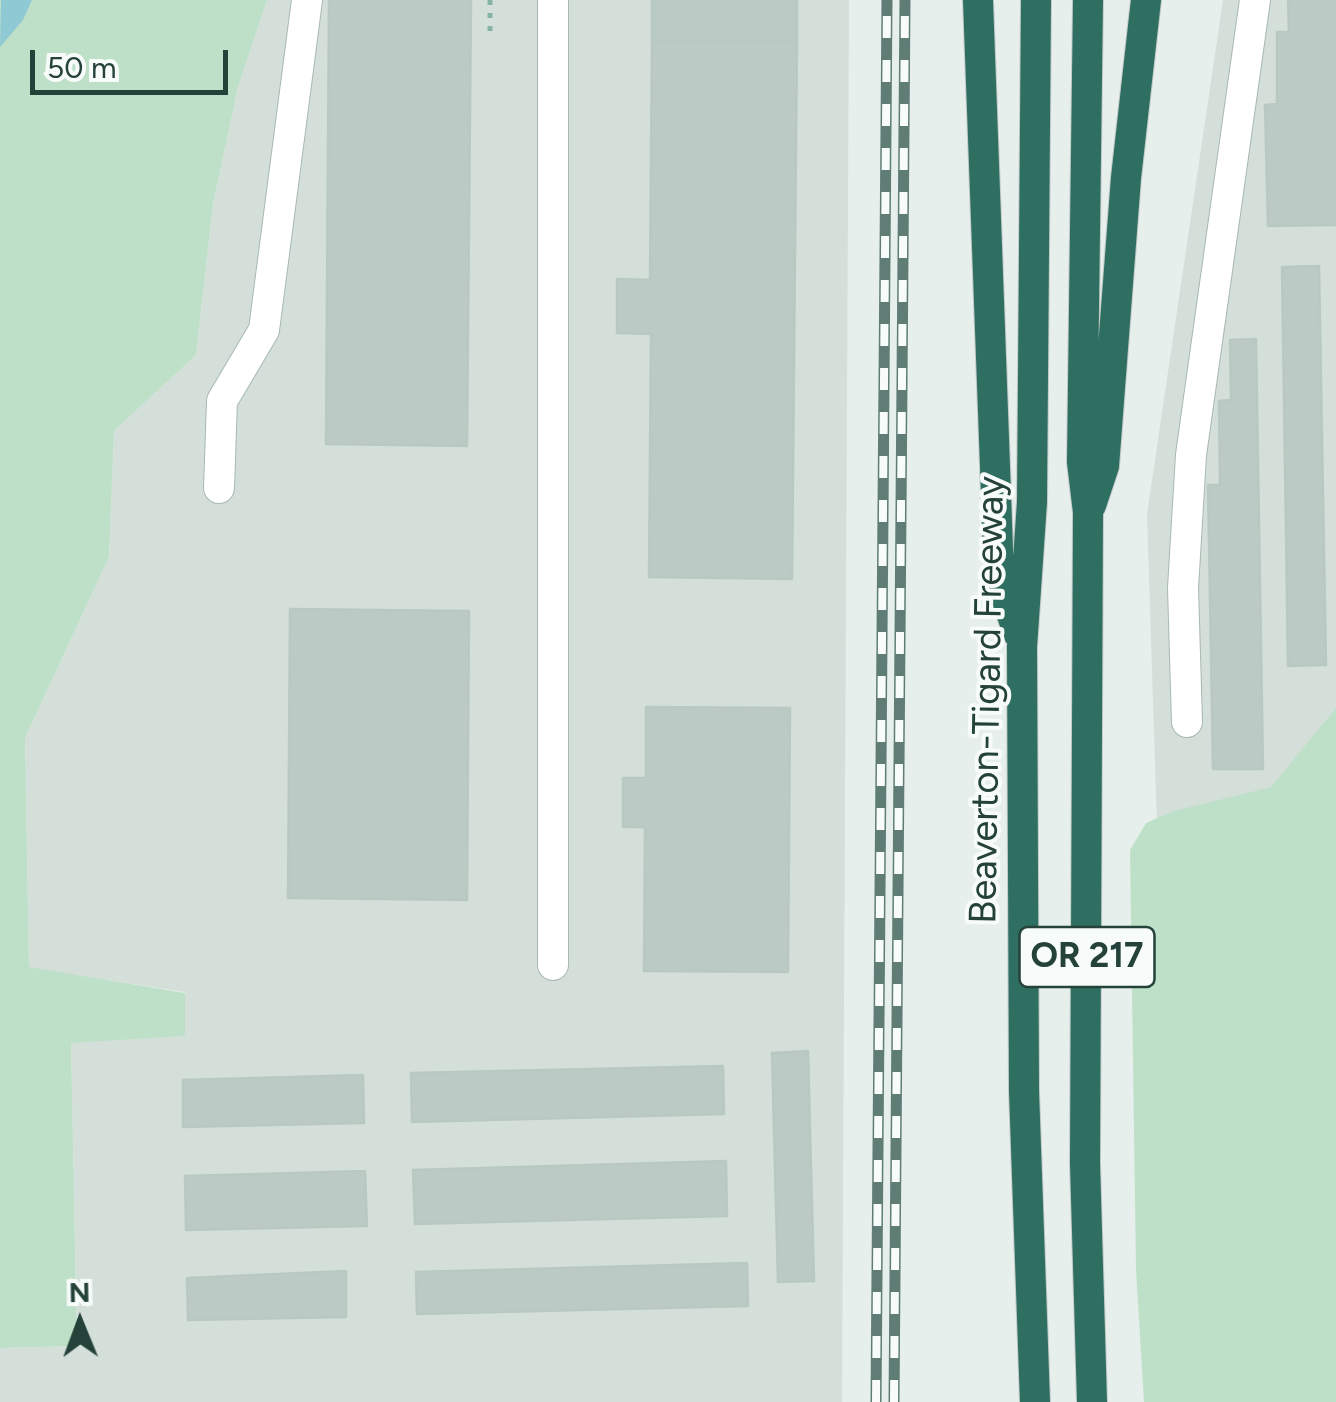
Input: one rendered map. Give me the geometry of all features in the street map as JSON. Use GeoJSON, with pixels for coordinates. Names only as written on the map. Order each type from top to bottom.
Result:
{"type":"FeatureCollection","features":[{"type":"Feature","properties":{"kind":"highway"},"geometry":{"type":"LineString","coordinates":[[978,0],[998,576],[1022,647]]}},
{"type":"Feature","properties":{"kind":"highway","name":"Beaverton-Tigard Freeway"},"geometry":{"type":"LineString","coordinates":[[1035,1402],[1025,1142],[1022,647],[1032,502],[1036,0]]}},
{"type":"Feature","properties":{"kind":"highway","name":"OR 217"},"geometry":{"type":"LineString","coordinates":[[1088,0],[1082,462],[1088,512],[1086,1163],[1092,1402]]}},
{"type":"Feature","properties":{"kind":"highway"},"geometry":{"type":"LineString","coordinates":[[1088,512],[1104,466],[1126,178],[1146,0]]}},
{"type":"Feature","properties":{"kind":"lane"},"geometry":{"type":"LineString","coordinates":[[219,488],[222,402],[264,330],[307,0]]}},
{"type":"Feature","properties":{"kind":"lane"},"geometry":{"type":"LineString","coordinates":[[553,0],[553,965]]}},
{"type":"Feature","properties":{"kind":"lane"},"geometry":{"type":"LineString","coordinates":[[1187,722],[1183,588],[1190,455],[1255,0]]}},
{"type":"Feature","properties":{"kind":"path"},"geometry":{"type":"LineString","coordinates":[[490,0],[490,39]]}},
{"type":"Feature","properties":{"kind":"shaded area"},"geometry":{"type":"Polygon","coordinates":[[[267,0],[849,0],[842,1402],[0,1402],[0,1348],[77,1346],[71,1042],[184,1036],[185,992],[29,968],[25,738],[109,557],[114,431],[196,355],[213,204],[238,87],[267,0]]]}},
{"type":"Feature","properties":{"kind":"shaded area"},"geometry":{"type":"Polygon","coordinates":[[[1223,0],[1336,0],[1336,1402],[1163,1014],[1147,514],[1223,0]]]}},
{"type":"Feature","properties":{"kind":"green space"},"geometry":{"type":"Polygon","coordinates":[[[0,0],[267,0],[238,87],[213,204],[196,355],[114,431],[109,557],[25,738],[29,967],[185,993],[185,1036],[71,1043],[77,1346],[0,1348],[0,0]]]}},
{"type":"Feature","properties":{"kind":"green space"},"geometry":{"type":"Polygon","coordinates":[[[1336,708],[1336,1402],[1144,1402],[1136,1270],[1130,850],[1146,823],[1174,811],[1271,787],[1336,708]]]}},
{"type":"Feature","properties":{"kind":"water"},"geometry":{"type":"Polygon","coordinates":[[[1,0],[32,0],[23,20],[0,47],[1,0]]]}},
{"type":"Feature","properties":{"kind":"building"},"geometry":{"type":"Polygon","coordinates":[[[329,0],[471,0],[467,446],[326,444],[329,0]]]}},
{"type":"Feature","properties":{"kind":"building"},"geometry":{"type":"Polygon","coordinates":[[[652,0],[797,0],[797,41],[652,40],[652,0]]]}},
{"type":"Feature","properties":{"kind":"building"},"geometry":{"type":"Polygon","coordinates":[[[1288,0],[1336,0],[1336,225],[1268,226],[1265,105],[1277,104],[1277,32],[1289,32],[1288,0]]]}},
{"type":"Feature","properties":{"kind":"building"},"geometry":{"type":"Polygon","coordinates":[[[652,40],[797,41],[792,579],[649,577],[651,334],[617,333],[617,279],[650,280],[652,40]]]}},
{"type":"Feature","properties":{"kind":"building"},"geometry":{"type":"Polygon","coordinates":[[[1319,266],[1326,665],[1288,666],[1282,267],[1319,266]]]}},
{"type":"Feature","properties":{"kind":"building"},"geometry":{"type":"Polygon","coordinates":[[[1256,339],[1263,769],[1213,769],[1208,485],[1220,485],[1219,401],[1231,400],[1230,340],[1256,339]]]}},
{"type":"Feature","properties":{"kind":"building"},"geometry":{"type":"Polygon","coordinates":[[[290,609],[469,611],[467,900],[288,898],[290,609]]]}},
{"type":"Feature","properties":{"kind":"building"},"geometry":{"type":"Polygon","coordinates":[[[646,707],[790,708],[788,972],[644,971],[645,827],[623,827],[623,778],[646,778],[646,707]]]}},
{"type":"Feature","properties":{"kind":"building"},"geometry":{"type":"Polygon","coordinates":[[[808,1051],[814,1281],[778,1282],[772,1053],[808,1051]]]}},
{"type":"Feature","properties":{"kind":"building"},"geometry":{"type":"Polygon","coordinates":[[[723,1066],[724,1114],[412,1122],[411,1073],[723,1066]]]}},
{"type":"Feature","properties":{"kind":"building"},"geometry":{"type":"Polygon","coordinates":[[[363,1075],[364,1123],[183,1127],[183,1080],[363,1075]]]}},
{"type":"Feature","properties":{"kind":"building"},"geometry":{"type":"Polygon","coordinates":[[[726,1161],[727,1216],[415,1224],[413,1170],[726,1161]]]}},
{"type":"Feature","properties":{"kind":"building"},"geometry":{"type":"Polygon","coordinates":[[[365,1171],[367,1226],[186,1230],[185,1176],[365,1171]]]}},
{"type":"Feature","properties":{"kind":"building"},"geometry":{"type":"Polygon","coordinates":[[[747,1263],[748,1306],[417,1314],[416,1272],[747,1263]]]}},
{"type":"Feature","properties":{"kind":"building"},"geometry":{"type":"Polygon","coordinates":[[[346,1271],[346,1317],[188,1320],[187,1278],[346,1271]]]}},
{"type":"Feature","properties":{"kind":"railway"},"geometry":{"type":"LineString","coordinates":[[876,1402],[887,0]]}},
{"type":"Feature","properties":{"kind":"railway"},"geometry":{"type":"LineString","coordinates":[[894,1402],[905,0]]}}]}
